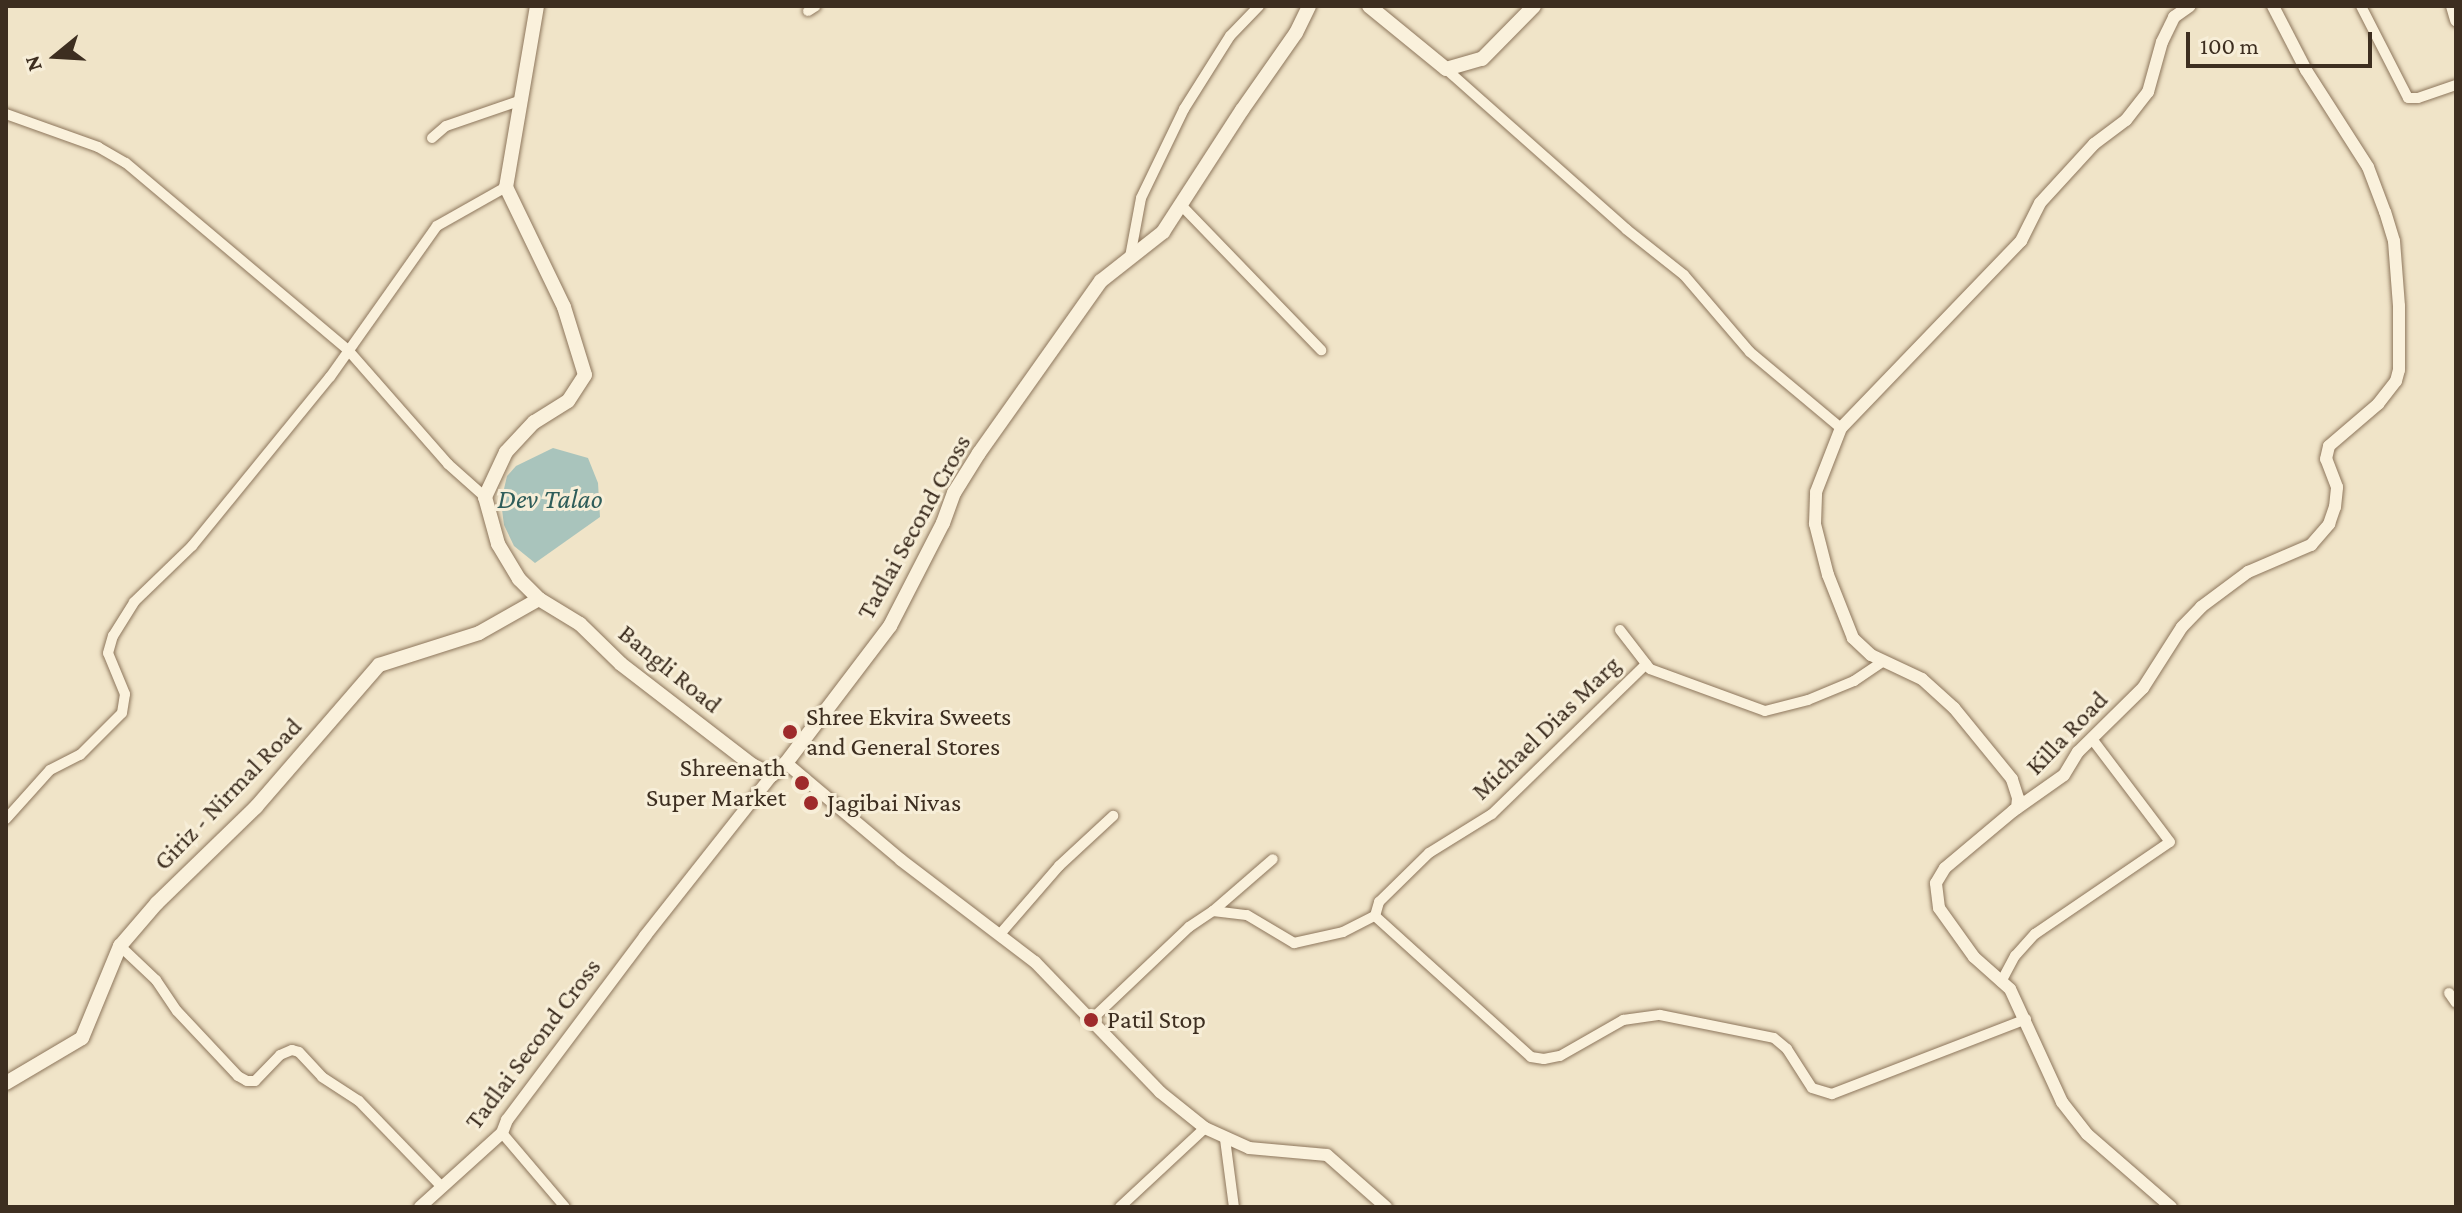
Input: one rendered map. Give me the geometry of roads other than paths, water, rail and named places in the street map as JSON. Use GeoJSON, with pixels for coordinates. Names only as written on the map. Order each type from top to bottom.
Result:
{"type":"FeatureCollection","features":[{"type":"Feature","properties":{"kind":"main road","name":"Tadlai Second Cross"},"geometry":{"type":"LineString","coordinates":[[772,775],[786,763],[890,626],[943,523],[954,493],[979,453],[1101,281],[1163,232],[1296,33],[1309,6]]}},
{"type":"Feature","properties":{"kind":"main road"},"geometry":{"type":"LineString","coordinates":[[1369,6],[1446,69],[1482,59],[1498,48],[1534,6]]}},
{"type":"Feature","properties":{"kind":"main road"},"geometry":{"type":"LineString","coordinates":[[485,497],[506,452],[534,422],[568,401],[585,375],[564,307],[506,187],[542,8]]}},
{"type":"Feature","properties":{"kind":"main road","name":"Bangli Road"},"geometry":{"type":"LineString","coordinates":[[485,497],[498,544],[519,579],[539,599],[580,624],[621,664],[752,765],[772,775]]}},
{"type":"Feature","properties":{"kind":"main road","name":"Giriz - Nirmal Road"},"geometry":{"type":"LineString","coordinates":[[6,1083],[82,1038],[120,946],[157,903],[256,807],[379,665],[479,633],[539,599]]}},
{"type":"Feature","properties":{"kind":"street"},"geometry":{"type":"LineString","coordinates":[[1130,257],[1141,198],[1184,109],[1230,36],[1259,6]]}},
{"type":"Feature","properties":{"kind":"street","name":"Killa Road"},"geometry":{"type":"LineString","coordinates":[[2017,808],[2018,798],[2012,779],[1954,708],[1922,679],[1884,661],[1853,638],[1828,575],[1815,524],[1816,492],[1841,428],[2021,241],[2040,203],[2094,144],[2126,120],[2148,92],[2162,42],[2174,17],[2190,6]]}},
{"type":"Feature","properties":{"kind":"street","name":"Killa Road"},"geometry":{"type":"LineString","coordinates":[[2017,808],[2064,775],[2092,739],[2143,688],[2182,627],[2201,607],[2248,572],[2311,545],[2329,524],[2337,487],[2326,459],[2329,446],[2378,404],[2396,381],[2399,370],[2394,241],[2385,212],[2368,167],[2306,70],[2273,6]]}},
{"type":"Feature","properties":{"kind":"street"},"geometry":{"type":"LineString","coordinates":[[2361,6],[2408,98],[2418,98],[2456,85]]}},
{"type":"Feature","properties":{"kind":"street"},"geometry":{"type":"LineString","coordinates":[[2452,6],[2456,20]]}},
{"type":"Feature","properties":{"kind":"street"},"geometry":{"type":"LineString","coordinates":[[1446,69],[1626,229],[1684,275],[1750,352],[1841,428]]}},
{"type":"Feature","properties":{"kind":"street"},"geometry":{"type":"LineString","coordinates":[[432,138],[446,126],[522,100]]}},
{"type":"Feature","properties":{"kind":"street"},"geometry":{"type":"LineString","coordinates":[[6,114],[98,147],[126,163],[348,350],[448,464],[485,497]]}},
{"type":"Feature","properties":{"kind":"street"},"geometry":{"type":"LineString","coordinates":[[6,819],[50,770],[80,755],[122,713],[125,694],[108,653],[113,636],[134,602],[192,546],[348,350],[437,226],[506,187]]}},
{"type":"Feature","properties":{"kind":"street"},"geometry":{"type":"LineString","coordinates":[[1181,205],[1321,350]]}},
{"type":"Feature","properties":{"kind":"street"},"geometry":{"type":"LineString","coordinates":[[1620,630],[1650,669],[1765,711],[1808,700],[1854,681],[1884,661]]}},
{"type":"Feature","properties":{"kind":"street","name":"Michael Dias Marg"},"geometry":{"type":"LineString","coordinates":[[1375,916],[1379,902],[1429,853],[1492,814],[1646,664]]}},
{"type":"Feature","properties":{"kind":"street"},"geometry":{"type":"LineString","coordinates":[[2001,982],[2015,956],[2035,934],[2170,842],[2092,739]]}},
{"type":"Feature","properties":{"kind":"street"},"geometry":{"type":"LineString","coordinates":[[786,763],[901,860],[1001,933],[1035,962],[1160,1092],[1205,1128],[1249,1148],[1327,1155],[1386,1207]]}},
{"type":"Feature","properties":{"kind":"street","name":"Tadlai Second Cross"},"geometry":{"type":"LineString","coordinates":[[420,1207],[502,1133],[516,1107],[772,775]]}},
{"type":"Feature","properties":{"kind":"street"},"geometry":{"type":"LineString","coordinates":[[2017,808],[1945,868],[1936,883],[1939,908],[1974,957],[2001,982],[2026,1019],[2062,1102],[2087,1134],[2171,1207]]}},
{"type":"Feature","properties":{"kind":"street"},"geometry":{"type":"LineString","coordinates":[[1001,933],[1059,866],[1113,816]]}},
{"type":"Feature","properties":{"kind":"street"},"geometry":{"type":"LineString","coordinates":[[1091,1020],[1189,927],[1213,911],[1273,859]]}},
{"type":"Feature","properties":{"kind":"street"},"geometry":{"type":"LineString","coordinates":[[1213,911],[1247,915],[1294,943],[1343,932],[1375,916],[1531,1057],[1544,1059],[1560,1056],[1623,1020],[1660,1015],[1774,1038],[1787,1049],[1812,1088],[1832,1094],[2026,1019]]}},
{"type":"Feature","properties":{"kind":"street"},"geometry":{"type":"LineString","coordinates":[[120,946],[156,980],[177,1011],[238,1076],[255,1081],[280,1055],[292,1050],[299,1052],[322,1077],[359,1101],[441,1186]]}},
{"type":"Feature","properties":{"kind":"street"},"geometry":{"type":"LineString","coordinates":[[2449,993],[2456,1003]]}},
{"type":"Feature","properties":{"kind":"street"},"geometry":{"type":"LineString","coordinates":[[1120,1207],[1205,1128]]}},
{"type":"Feature","properties":{"kind":"street"},"geometry":{"type":"LineString","coordinates":[[502,1133],[565,1207]]}},
{"type":"Feature","properties":{"kind":"street"},"geometry":{"type":"LineString","coordinates":[[1225,1139],[1234,1207]]}},
{"type":"Feature","properties":{"kind":"water","name":"Dev Talao"},"geometry":{"type":"Polygon","coordinates":[[[553,448],[588,458],[598,483],[600,517],[535,563],[514,546],[504,525],[501,502],[507,476],[516,466],[553,448]]]}},
{"type":"Feature","properties":{"kind":"place","name":"Shree Ekvira Sweets and General Stores"},"geometry":{"type":"Point","coordinates":[790,732]}},
{"type":"Feature","properties":{"kind":"place","name":"Shreenath Super Market"},"geometry":{"type":"Point","coordinates":[802,783]}},
{"type":"Feature","properties":{"kind":"place","name":"Jagibai Nivas"},"geometry":{"type":"Point","coordinates":[811,803]}},
{"type":"Feature","properties":{"kind":"place","name":"Patil Stop"},"geometry":{"type":"Point","coordinates":[1091,1020]}}]}
